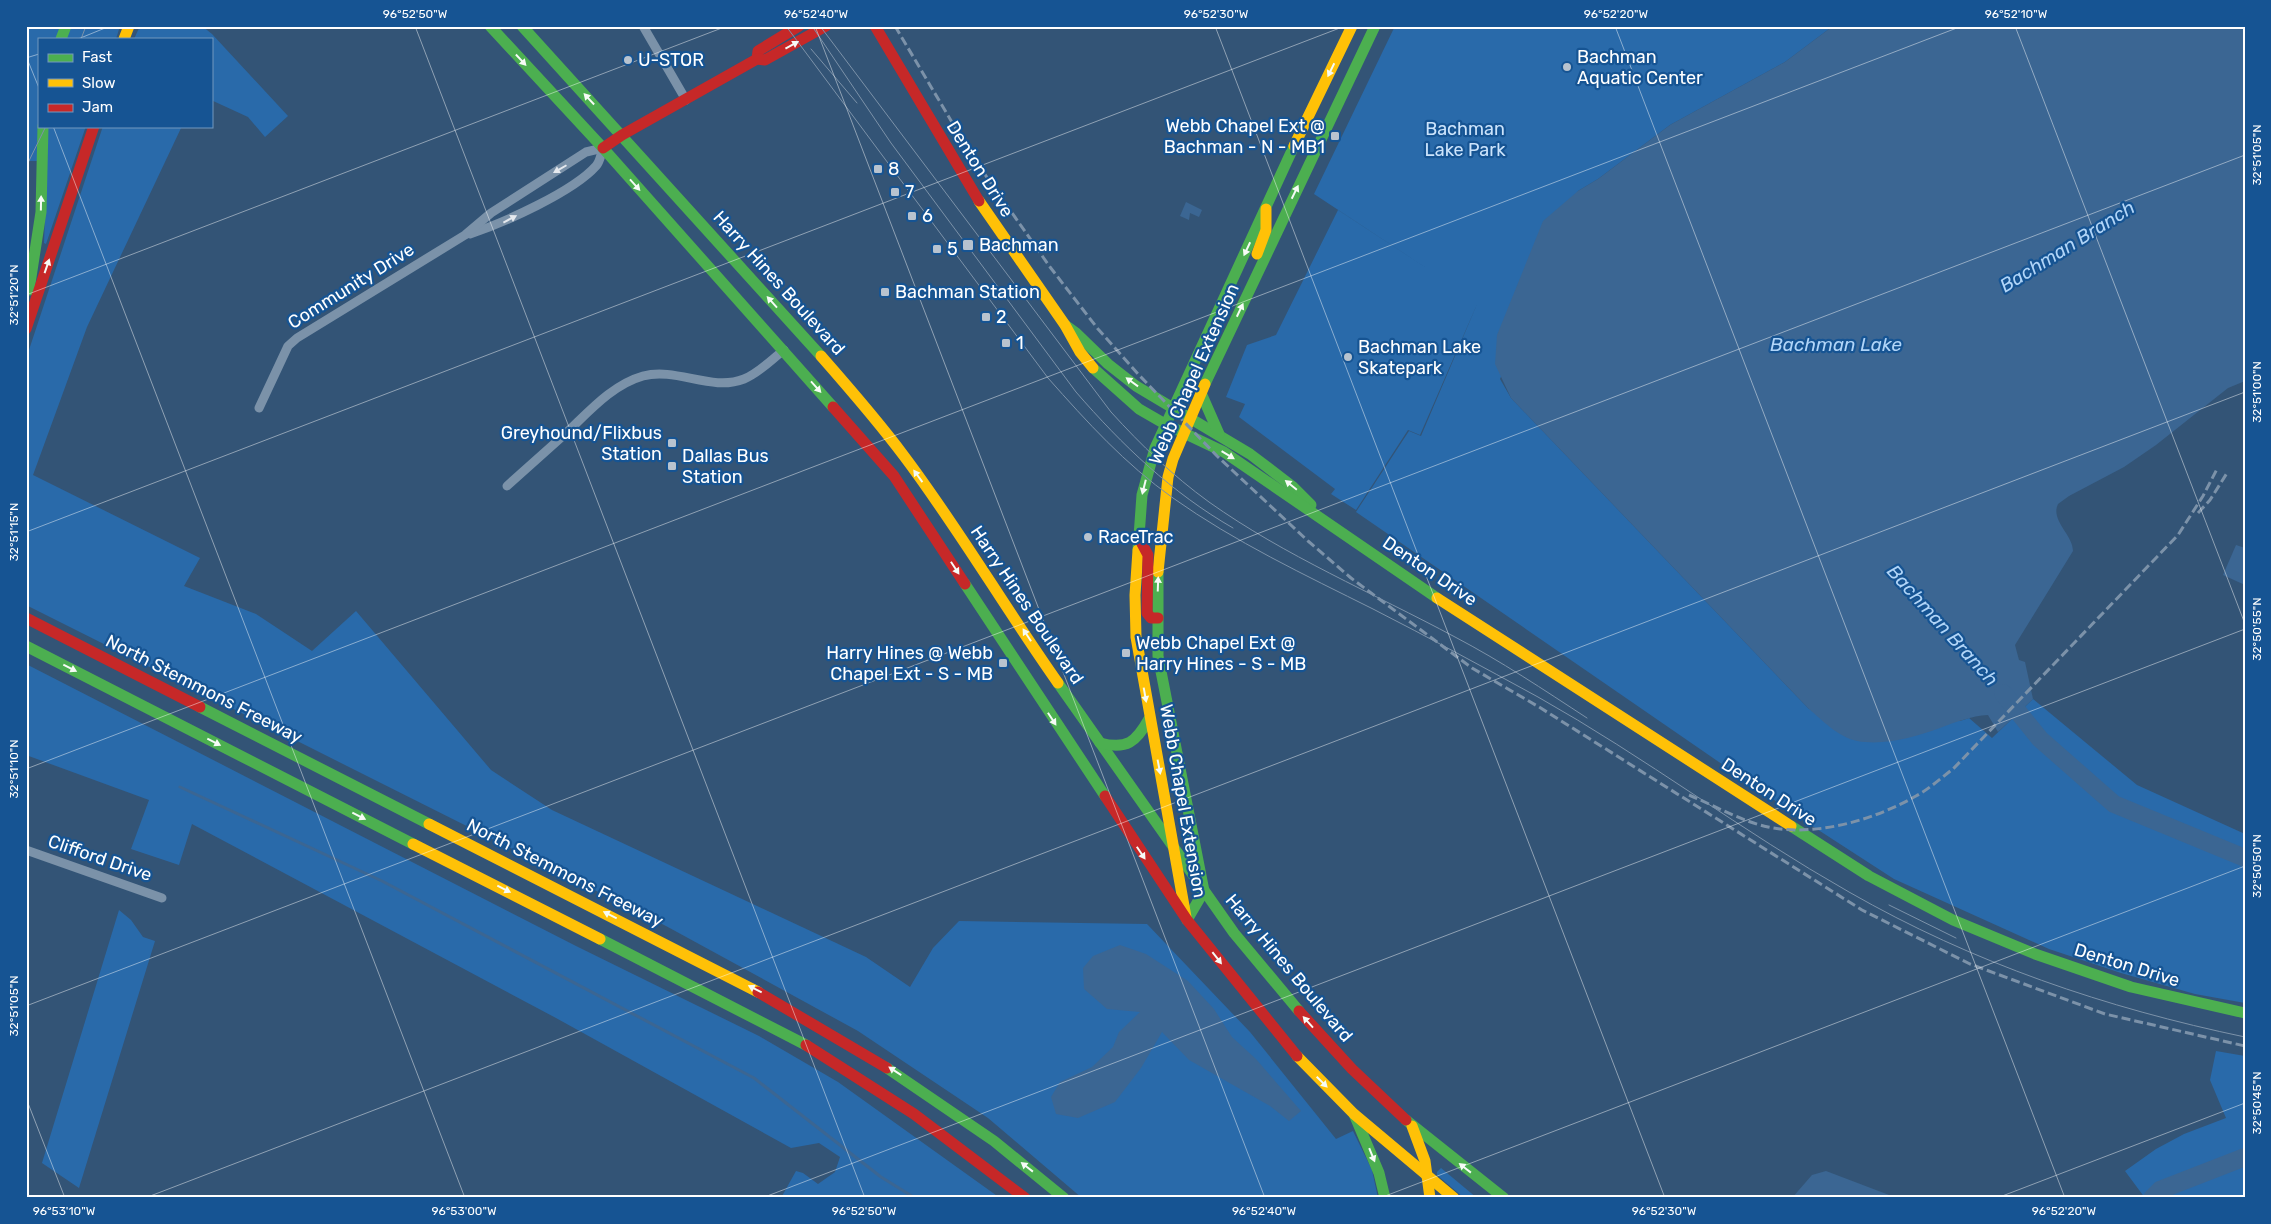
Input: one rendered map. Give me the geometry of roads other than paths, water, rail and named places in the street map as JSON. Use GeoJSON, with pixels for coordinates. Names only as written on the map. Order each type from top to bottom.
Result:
{"type":"FeatureCollection","features":[{"type":"Feature","properties":{"kind":"main road"},"geometry":{"type":"LineString","coordinates":[[61,38],[66,26]]}},
{"type":"Feature","properties":{"kind":"main road"},"geometry":{"type":"LineString","coordinates":[[124,38],[129,26]]}},
{"type":"Feature","properties":{"kind":"main road","name":"Harry Hines Boulevard"},"geometry":{"type":"LineString","coordinates":[[490,26],[603,148],[794,344],[869,412],[946,516],[1053,676],[1234,933],[1306,1019],[1352,1069],[1412,1126],[1504,1198]]}},
{"type":"Feature","properties":{"kind":"main road","name":"Harry Hines Boulevard"},"geometry":{"type":"LineString","coordinates":[[522,26],[622,135],[794,344],[886,466],[1187,920],[1288,1047],[1354,1114],[1454,1198]]}},
{"type":"Feature","properties":{"kind":"main road","name":"Community Drive"},"geometry":{"type":"LineString","coordinates":[[757,59],[758,51],[799,26]]}},
{"type":"Feature","properties":{"kind":"main road","name":"Community Drive"},"geometry":{"type":"LineString","coordinates":[[603,148],[622,135],[757,59],[765,60],[826,26]]}},
{"type":"Feature","properties":{"kind":"main road","name":"Denton Drive"},"geometry":{"type":"LineString","coordinates":[[875,26],[973,193],[1065,325],[1080,352],[1097,372],[1139,409],[1165,424],[1224,452],[1290,498],[1317,513],[1446,604],[1869,876],[1953,920],[2035,954],[2131,987],[2244,1013]]}},
{"type":"Feature","properties":{"kind":"main road","name":"Webb Chapel Extension"},"geometry":{"type":"LineString","coordinates":[[1187,920],[1136,637],[1135,595],[1142,494],[1155,448],[1165,424],[1287,160],[1352,26]]}},
{"type":"Feature","properties":{"kind":"main road","name":"Webb Chapel Extension"},"geometry":{"type":"LineString","coordinates":[[1187,920],[1204,891],[1158,656],[1157,586],[1165,498],[1173,460],[1201,394],[1375,26]]}},
{"type":"Feature","properties":{"kind":"main road"},"geometry":{"type":"LineString","coordinates":[[26,303],[34,269],[41,212],[43,128]]}},
{"type":"Feature","properties":{"kind":"main road"},"geometry":{"type":"LineString","coordinates":[[26,328],[93,128]]}},
{"type":"Feature","properties":{"kind":"main road"},"geometry":{"type":"LineString","coordinates":[[1287,160],[1307,169]]}},
{"type":"Feature","properties":{"kind":"main road"},"geometry":{"type":"LineString","coordinates":[[1255,279],[1250,269],[1266,230],[1266,206]]}},
{"type":"Feature","properties":{"kind":"main road","name":"Denton Drive"},"geometry":{"type":"LineString","coordinates":[[1065,325],[1076,330],[1092,348],[1121,374],[1250,453],[1297,489],[1317,513]]}},
{"type":"Feature","properties":{"kind":"main road"},"geometry":{"type":"LineString","coordinates":[[1201,394],[1219,434]]}},
{"type":"Feature","properties":{"kind":"main road"},"geometry":{"type":"LineString","coordinates":[[928,527],[946,516]]}},
{"type":"Feature","properties":{"kind":"main road"},"geometry":{"type":"LineString","coordinates":[[1140,540],[1148,556],[1147,613],[1151,618],[1158,618]]}},
{"type":"Feature","properties":{"kind":"main road","name":"North Stemmons Freeway"},"geometry":{"type":"LineString","coordinates":[[26,618],[776,1001],[909,1080],[994,1141],[1064,1198]]}},
{"type":"Feature","properties":{"kind":"main road"},"geometry":{"type":"LineString","coordinates":[[26,646],[789,1036],[900,1104],[969,1154],[1025,1198]]}},
{"type":"Feature","properties":{"kind":"main road"},"geometry":{"type":"LineString","coordinates":[[1033,690],[1053,676]]}},
{"type":"Feature","properties":{"kind":"main road"},"geometry":{"type":"LineString","coordinates":[[1100,744],[1120,747],[1133,742],[1150,719]]}},
{"type":"Feature","properties":{"kind":"main road"},"geometry":{"type":"LineString","coordinates":[[1354,1114],[1379,1173],[1385,1198]]}},
{"type":"Feature","properties":{"kind":"main road"},"geometry":{"type":"LineString","coordinates":[[1412,1126],[1424,1153],[1429,1177],[1430,1198]]}},
{"type":"Feature","properties":{"kind":"street"},"geometry":{"type":"LineString","coordinates":[[643,26],[686,100]]}},
{"type":"Feature","properties":{"kind":"street","name":"Community Drive"},"geometry":{"type":"LineString","coordinates":[[464,235],[498,225],[576,182],[597,164],[603,148]]}},
{"type":"Feature","properties":{"kind":"street","name":"Community Drive"},"geometry":{"type":"LineString","coordinates":[[259,408],[288,346],[296,338],[464,235],[491,213],[586,152],[603,148]]}},
{"type":"Feature","properties":{"kind":"street"},"geometry":{"type":"LineString","coordinates":[[508,486],[604,398],[629,382],[655,373],[668,373],[710,381],[732,382],[756,373],[794,344]]}},
{"type":"Feature","properties":{"kind":"street","name":"Clifford Drive"},"geometry":{"type":"LineString","coordinates":[[26,850],[162,898]]}},
{"type":"Feature","properties":{"kind":"water","name":"Bachman Lake"},"geometry":{"type":"Polygon","coordinates":[[[1833,26],[2245,26],[2245,381],[2228,388],[2156,445],[2124,467],[2069,496],[2058,504],[2057,516],[2070,539],[2073,551],[2015,645],[2019,660],[2025,662],[2033,699],[1998,732],[1988,715],[1964,720],[1910,737],[1878,742],[1850,739],[1831,728],[1809,709],[1511,398],[1495,364],[1497,335],[1543,221],[1578,191],[1598,179],[1670,125],[1785,62],[1833,26]]]}},
{"type":"Feature","properties":{"kind":"water"},"geometry":{"type":"Polygon","coordinates":[[[1186,202],[1202,210],[1199,217],[1190,213],[1189,220],[1180,216],[1186,202]]]}},
{"type":"Feature","properties":{"kind":"water"},"geometry":{"type":"Polygon","coordinates":[[[2236,545],[2245,548],[2245,585],[2223,575],[2236,545]]]}},
{"type":"Feature","properties":{"kind":"water"},"geometry":{"type":"Polygon","coordinates":[[[1120,945],[1146,954],[1188,981],[1214,1009],[1232,1037],[1256,1059],[1301,1111],[1289,1121],[1270,1106],[1189,1060],[1162,1032],[1141,1068],[1115,1102],[1078,1118],[1056,1114],[1051,1097],[1060,1082],[1092,1067],[1113,1047],[1119,1032],[1140,1012],[1107,1009],[1084,989],[1083,968],[1093,956],[1120,945]]]}},
{"type":"Feature","properties":{"kind":"water"},"geometry":{"type":"Polygon","coordinates":[[[1826,1171],[1897,1198],[1792,1198],[1812,1175],[1826,1171]]]}},
{"type":"Feature","properties":{"kind":"waterway","name":"Bachman Branch"},"geometry":{"type":"LineString","coordinates":[[2003,693],[2040,739],[2114,804],[2245,858]]}},
{"type":"Feature","properties":{"kind":"waterway"},"geometry":{"type":"LineString","coordinates":[[180,787],[382,881],[754,1078],[881,1177],[915,1198]]}},
{"type":"Feature","properties":{"kind":"waterway","name":"Bachman Branch"},"geometry":{"type":"LineString","coordinates":[[2152,1198],[2160,1190],[2245,1157]]}},
{"type":"Feature","properties":{"kind":"tram line"},"geometry":{"type":"LineString","coordinates":[[81,38],[86,26]]}},
{"type":"Feature","properties":{"kind":"tram line"},"geometry":{"type":"LineString","coordinates":[[786,26],[1048,378],[1123,457],[1173,498],[1221,529],[1271,557],[1414,630],[1578,720],[1771,845],[1849,892],[1896,917],[1944,941],[2041,980],[2142,1012],[2245,1037]]}},
{"type":"Feature","properties":{"kind":"tram line"},"geometry":{"type":"LineString","coordinates":[[812,26],[891,143],[1076,392],[1111,431],[1149,467],[1189,499],[1233,528]]}},
{"type":"Feature","properties":{"kind":"tram line"},"geometry":{"type":"LineString","coordinates":[[820,26],[1111,412],[1170,471],[1209,502],[1268,540],[1472,646],[1587,718]]}},
{"type":"Feature","properties":{"kind":"tram line"},"geometry":{"type":"LineString","coordinates":[[811,49],[857,103]]}},
{"type":"Feature","properties":{"kind":"tram line"},"geometry":{"type":"LineString","coordinates":[[26,167],[45,128]]}},
{"type":"Feature","properties":{"kind":"tram line"},"geometry":{"type":"LineString","coordinates":[[1889,905],[1956,938]]}},
{"type":"Feature","properties":{"kind":"railway"},"geometry":{"type":"LineString","coordinates":[[895,26],[972,156],[1050,267],[1098,329],[1139,375],[1217,456],[1308,541],[1351,578],[1472,668],[1539,707],[1862,910],[1970,964],[2105,1014],[2245,1046]]}},
{"type":"Feature","properties":{"kind":"railway"},"geometry":{"type":"LineString","coordinates":[[1689,795],[1758,824],[1786,830],[1805,830],[1825,828],[1863,819],[1900,805],[1921,793],[1953,769],[2178,535],[2203,496],[2217,469]]}},
{"type":"Feature","properties":{"kind":"railway"},"geometry":{"type":"LineString","coordinates":[[2198,513],[2210,500],[2227,473]]}},
{"type":"Feature","properties":{"kind":"place","name":"U-STOR"},"geometry":{"type":"Point","coordinates":[628,60]}},
{"type":"Feature","properties":{"kind":"place","name":"Bachman Aquatic Center"},"geometry":{"type":"Point","coordinates":[1567,67]}},
{"type":"Feature","properties":{"kind":"place","name":"Webb Chapel Ext @ Bachman - N - MB1"},"geometry":{"type":"Point","coordinates":[1335,136]}},
{"type":"Feature","properties":{"kind":"place","name":"8"},"geometry":{"type":"Point","coordinates":[878,169]}},
{"type":"Feature","properties":{"kind":"place","name":"7"},"geometry":{"type":"Point","coordinates":[895,192]}},
{"type":"Feature","properties":{"kind":"place","name":"6"},"geometry":{"type":"Point","coordinates":[912,216]}},
{"type":"Feature","properties":{"kind":"place","name":"Bachman"},"geometry":{"type":"Point","coordinates":[968,245]}},
{"type":"Feature","properties":{"kind":"place","name":"5"},"geometry":{"type":"Point","coordinates":[937,249]}},
{"type":"Feature","properties":{"kind":"place","name":"Bachman Station"},"geometry":{"type":"Point","coordinates":[885,292]}},
{"type":"Feature","properties":{"kind":"place","name":"2"},"geometry":{"type":"Point","coordinates":[986,317]}},
{"type":"Feature","properties":{"kind":"place","name":"1"},"geometry":{"type":"Point","coordinates":[1006,343]}},
{"type":"Feature","properties":{"kind":"place","name":"Bachman Lake Skatepark"},"geometry":{"type":"Point","coordinates":[1348,357]}},
{"type":"Feature","properties":{"kind":"place","name":"Greyhound/Flixbus Station"},"geometry":{"type":"Point","coordinates":[672,443]}},
{"type":"Feature","properties":{"kind":"place","name":"Dallas Bus Station"},"geometry":{"type":"Point","coordinates":[672,466]}},
{"type":"Feature","properties":{"kind":"place","name":"RaceTrac"},"geometry":{"type":"Point","coordinates":[1088,537]}},
{"type":"Feature","properties":{"kind":"place","name":"Webb Chapel Ext @ Harry Hines - S - MB"},"geometry":{"type":"Point","coordinates":[1126,653]}},
{"type":"Feature","properties":{"kind":"place","name":"Harry Hines @ Webb Chapel Ext - S - MB"},"geometry":{"type":"Point","coordinates":[1003,663]}},
{"type":"Feature","properties":{"kind":"park label","name":"Bachman Lake Park"},"geometry":{"type":"Point","coordinates":[1465,139]}}]}
